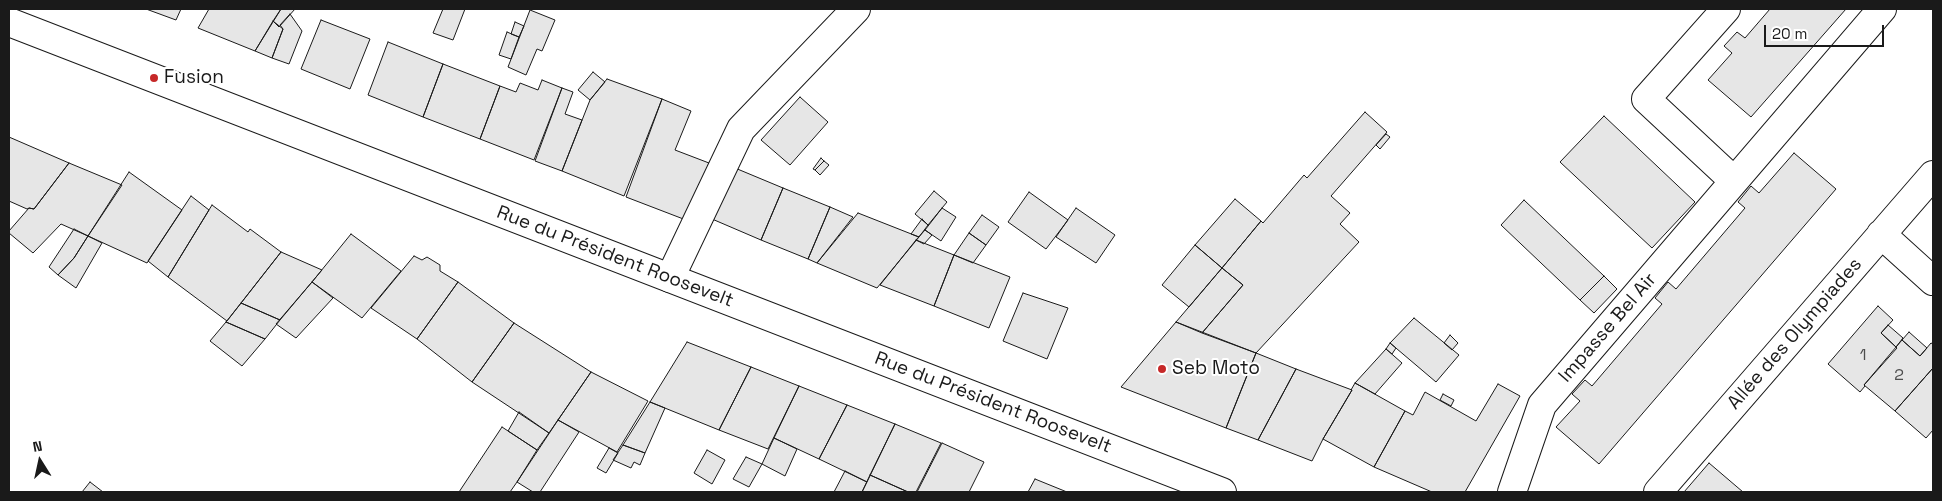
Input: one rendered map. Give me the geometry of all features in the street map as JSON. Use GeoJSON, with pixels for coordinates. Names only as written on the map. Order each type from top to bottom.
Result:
{"type":"FeatureCollection","features":[{"type":"Feature","properties":{"kind":"main road"},"geometry":{"type":"LineString","coordinates":[[670,278],[741,129],[856,9]]}},
{"type":"Feature","properties":{"kind":"main road"},"geometry":{"type":"LineString","coordinates":[[1726,9],[1646,99],[1734,182]]}},
{"type":"Feature","properties":{"kind":"main road","name":"Impasse Bel Air"},"geometry":{"type":"LineString","coordinates":[[1512,492],[1542,405],[1882,9]]}},
{"type":"Feature","properties":{"kind":"main road","name":"Rue du Président Roosevelt"},"geometry":{"type":"LineString","coordinates":[[9,22],[1222,492]]}},
{"type":"Feature","properties":{"kind":"main road","name":"Allée des Olympiades"},"geometry":{"type":"LineString","coordinates":[[1658,492],[1933,175]]}},
{"type":"Feature","properties":{"kind":"main road"},"geometry":{"type":"LineString","coordinates":[[1881,234],[1933,281]]}},
{"type":"Feature","properties":{"kind":"building"},"geometry":{"type":"Polygon","coordinates":[[[146,9],[181,9],[176,20],[146,9]]]}},
{"type":"Feature","properties":{"kind":"building"},"geometry":{"type":"Polygon","coordinates":[[[209,9],[281,9],[255,51],[198,28],[209,9]]]}},
{"type":"Feature","properties":{"kind":"building"},"geometry":{"type":"Polygon","coordinates":[[[281,9],[295,9],[279,27],[273,21],[281,9]]]}},
{"type":"Feature","properties":{"kind":"building"},"geometry":{"type":"Polygon","coordinates":[[[443,9],[465,9],[453,40],[433,33],[443,9]]]}},
{"type":"Feature","properties":{"kind":"building"},"geometry":{"type":"Polygon","coordinates":[[[1770,9],[1846,9],[1751,117],[1708,80],[1732,53],[1724,46],[1737,32],[1745,38],[1770,9]]]}},
{"type":"Feature","properties":{"kind":"building"},"geometry":{"type":"Polygon","coordinates":[[[530,10],[555,20],[542,51],[537,49],[526,75],[508,67],[530,10]]]}},
{"type":"Feature","properties":{"kind":"building"},"geometry":{"type":"Polygon","coordinates":[[[290,14],[302,31],[289,64],[272,58],[283,29],[280,25],[290,14]]]}},
{"type":"Feature","properties":{"kind":"building"},"geometry":{"type":"Polygon","coordinates":[[[321,20],[370,39],[350,89],[301,69],[321,20]]]}},
{"type":"Feature","properties":{"kind":"building"},"geometry":{"type":"Polygon","coordinates":[[[273,21],[283,29],[272,58],[255,51],[273,21]]]}},
{"type":"Feature","properties":{"kind":"building"},"geometry":{"type":"Polygon","coordinates":[[[515,22],[524,26],[519,37],[511,34],[515,22]]]}},
{"type":"Feature","properties":{"kind":"building"},"geometry":{"type":"Polygon","coordinates":[[[507,32],[519,37],[511,59],[499,55],[507,32]]]}},
{"type":"Feature","properties":{"kind":"building"},"geometry":{"type":"Polygon","coordinates":[[[388,42],[443,64],[423,117],[368,95],[388,42]]]}},
{"type":"Feature","properties":{"kind":"building"},"geometry":{"type":"Polygon","coordinates":[[[443,64],[500,86],[480,139],[423,117],[443,64]]]}},
{"type":"Feature","properties":{"kind":"building"},"geometry":{"type":"Polygon","coordinates":[[[593,72],[605,82],[590,100],[578,90],[593,72]]]}},
{"type":"Feature","properties":{"kind":"building"},"geometry":{"type":"Polygon","coordinates":[[[607,79],[662,99],[624,196],[562,171],[590,100],[607,79]]]}},
{"type":"Feature","properties":{"kind":"building"},"geometry":{"type":"Polygon","coordinates":[[[542,80],[562,88],[534,160],[480,139],[500,86],[516,92],[520,83],[538,90],[542,80]]]}},
{"type":"Feature","properties":{"kind":"building"},"geometry":{"type":"Polygon","coordinates":[[[562,88],[573,92],[565,114],[582,120],[562,171],[535,161],[562,88]]]}},
{"type":"Feature","properties":{"kind":"building"},"geometry":{"type":"Polygon","coordinates":[[[800,97],[828,122],[790,165],[761,140],[800,97]]]}},
{"type":"Feature","properties":{"kind":"building"},"geometry":{"type":"Polygon","coordinates":[[[662,99],[691,111],[675,150],[709,163],[686,220],[626,197],[662,99]]]}},
{"type":"Feature","properties":{"kind":"building"},"geometry":{"type":"Polygon","coordinates":[[[1365,112],[1387,132],[1331,196],[1350,213],[1340,224],[1359,242],[1256,353],[1202,333],[1243,285],[1222,268],[1261,221],[1263,223],[1304,175],[1307,178],[1365,112]]]}},
{"type":"Feature","properties":{"kind":"building"},"geometry":{"type":"Polygon","coordinates":[[[1604,116],[1695,202],[1652,248],[1560,162],[1604,116]]]}},
{"type":"Feature","properties":{"kind":"building"},"geometry":{"type":"Polygon","coordinates":[[[1386,134],[1390,137],[1380,149],[1376,145],[1386,134]]]}},
{"type":"Feature","properties":{"kind":"building"},"geometry":{"type":"Polygon","coordinates":[[[9,137],[69,163],[34,209],[27,209],[9,201],[9,137]]]}},
{"type":"Feature","properties":{"kind":"building"},"geometry":{"type":"Polygon","coordinates":[[[1794,153],[1836,189],[1599,464],[1556,427],[1580,401],[1572,394],[1585,380],[1592,386],[1662,304],[1655,298],[1668,282],[1676,289],[1745,208],[1738,202],[1751,186],[1759,193],[1794,153]]]}},
{"type":"Feature","properties":{"kind":"building"},"geometry":{"type":"Polygon","coordinates":[[[821,158],[824,161],[815,170],[813,169],[821,158]]]}},
{"type":"Feature","properties":{"kind":"building"},"geometry":{"type":"Polygon","coordinates":[[[824,161],[829,165],[820,175],[815,170],[824,161]]]}},
{"type":"Feature","properties":{"kind":"building"},"geometry":{"type":"Polygon","coordinates":[[[69,163],[122,185],[88,236],[61,224],[33,253],[9,231],[29,208],[34,209],[69,163]]]}},
{"type":"Feature","properties":{"kind":"building"},"geometry":{"type":"Polygon","coordinates":[[[735,168],[783,188],[761,240],[712,219],[735,168]]]}},
{"type":"Feature","properties":{"kind":"building"},"geometry":{"type":"Polygon","coordinates":[[[129,172],[182,210],[147,263],[88,236],[129,172]]]}},
{"type":"Feature","properties":{"kind":"building"},"geometry":{"type":"Polygon","coordinates":[[[783,188],[830,207],[808,259],[761,240],[783,188]]]}},
{"type":"Feature","properties":{"kind":"building"},"geometry":{"type":"Polygon","coordinates":[[[934,191],[947,202],[928,225],[915,214],[934,191]]]}},
{"type":"Feature","properties":{"kind":"building"},"geometry":{"type":"Polygon","coordinates":[[[1029,192],[1068,220],[1046,249],[1008,222],[1029,192]]]}},
{"type":"Feature","properties":{"kind":"building"},"geometry":{"type":"Polygon","coordinates":[[[191,196],[209,210],[168,277],[148,261],[191,196]]]}},
{"type":"Feature","properties":{"kind":"building"},"geometry":{"type":"Polygon","coordinates":[[[1235,199],[1261,221],[1222,268],[1195,245],[1235,199]]]}},
{"type":"Feature","properties":{"kind":"building"},"geometry":{"type":"Polygon","coordinates":[[[1524,200],[1604,276],[1580,300],[1501,225],[1524,200]]]}},
{"type":"Feature","properties":{"kind":"building"},"geometry":{"type":"Polygon","coordinates":[[[212,205],[248,232],[250,229],[281,252],[227,321],[168,277],[212,205]]]}},
{"type":"Feature","properties":{"kind":"building"},"geometry":{"type":"Polygon","coordinates":[[[830,207],[853,217],[817,263],[808,259],[830,207]]]}},
{"type":"Feature","properties":{"kind":"building"},"geometry":{"type":"Polygon","coordinates":[[[942,208],[956,217],[941,241],[925,230],[942,208]]]}},
{"type":"Feature","properties":{"kind":"building"},"geometry":{"type":"Polygon","coordinates":[[[1076,208],[1115,235],[1096,263],[1056,237],[1076,208]]]}},
{"type":"Feature","properties":{"kind":"building"},"geometry":{"type":"Polygon","coordinates":[[[858,213],[919,237],[877,288],[817,263],[858,213]]]}},
{"type":"Feature","properties":{"kind":"building"},"geometry":{"type":"Polygon","coordinates":[[[982,215],[999,227],[986,245],[969,233],[982,215]]]}},
{"type":"Feature","properties":{"kind":"building"},"geometry":{"type":"Polygon","coordinates":[[[922,219],[928,225],[919,237],[911,234],[922,219]]]}},
{"type":"Feature","properties":{"kind":"building"},"geometry":{"type":"Polygon","coordinates":[[[74,229],[88,236],[74,258],[58,275],[49,267],[74,229]]]}},
{"type":"Feature","properties":{"kind":"building"},"geometry":{"type":"Polygon","coordinates":[[[925,230],[932,235],[924,244],[916,240],[925,230]]]}},
{"type":"Feature","properties":{"kind":"building"},"geometry":{"type":"Polygon","coordinates":[[[969,233],[986,245],[973,263],[954,255],[969,233]]]}},
{"type":"Feature","properties":{"kind":"building"},"geometry":{"type":"Polygon","coordinates":[[[351,234],[401,271],[362,318],[312,282],[351,234]]]}},
{"type":"Feature","properties":{"kind":"building"},"geometry":{"type":"Polygon","coordinates":[[[88,236],[102,243],[76,288],[58,275],[74,258],[88,236]]]}},
{"type":"Feature","properties":{"kind":"building"},"geometry":{"type":"Polygon","coordinates":[[[916,240],[954,255],[934,306],[880,285],[916,240]]]}},
{"type":"Feature","properties":{"kind":"building"},"geometry":{"type":"Polygon","coordinates":[[[1195,245],[1222,268],[1189,307],[1162,285],[1195,245]]]}},
{"type":"Feature","properties":{"kind":"building"},"geometry":{"type":"Polygon","coordinates":[[[281,252],[322,270],[280,320],[241,303],[281,252]]]}},
{"type":"Feature","properties":{"kind":"building"},"geometry":{"type":"Polygon","coordinates":[[[954,255],[1010,277],[989,328],[934,306],[954,255]]]}},
{"type":"Feature","properties":{"kind":"building"},"geometry":{"type":"Polygon","coordinates":[[[414,256],[422,260],[427,257],[440,265],[440,271],[458,282],[417,339],[371,308],[414,256]]]}},
{"type":"Feature","properties":{"kind":"building"},"geometry":{"type":"Polygon","coordinates":[[[1222,268],[1243,285],[1202,333],[1176,322],[1222,268]]]}},
{"type":"Feature","properties":{"kind":"building"},"geometry":{"type":"Polygon","coordinates":[[[1604,276],[1617,289],[1594,313],[1580,300],[1604,276]]]}},
{"type":"Feature","properties":{"kind":"building"},"geometry":{"type":"Polygon","coordinates":[[[312,282],[333,298],[296,338],[276,324],[312,282]]]}},
{"type":"Feature","properties":{"kind":"building"},"geometry":{"type":"Polygon","coordinates":[[[458,282],[514,323],[472,382],[417,339],[458,282]]]}},
{"type":"Feature","properties":{"kind":"building"},"geometry":{"type":"Polygon","coordinates":[[[1023,293],[1068,308],[1047,359],[1003,341],[1023,293]]]}},
{"type":"Feature","properties":{"kind":"building"},"geometry":{"type":"Polygon","coordinates":[[[241,303],[280,320],[265,339],[226,322],[241,303]]]}},
{"type":"Feature","properties":{"kind":"building"},"geometry":{"type":"Polygon","coordinates":[[[1878,306],[1893,320],[1881,333],[1897,348],[1860,392],[1828,364],[1878,306]]]}},
{"type":"Feature","properties":{"kind":"building"},"geometry":{"type":"Polygon","coordinates":[[[1414,318],[1459,355],[1436,382],[1390,343],[1414,318]]]}},
{"type":"Feature","properties":{"kind":"building"},"geometry":{"type":"Polygon","coordinates":[[[226,322],[265,339],[242,366],[210,341],[226,322]]]}},
{"type":"Feature","properties":{"kind":"building"},"geometry":{"type":"Polygon","coordinates":[[[1176,322],[1256,353],[1226,428],[1121,387],[1176,322]]]}},
{"type":"Feature","properties":{"kind":"building"},"geometry":{"type":"Polygon","coordinates":[[[514,323],[591,372],[549,433],[472,382],[514,323]]]}},
{"type":"Feature","properties":{"kind":"building"},"geometry":{"type":"Polygon","coordinates":[[[1888,325],[1903,338],[1896,347],[1881,333],[1888,325]]]}},
{"type":"Feature","properties":{"kind":"building"},"geometry":{"type":"Polygon","coordinates":[[[1909,332],[1927,348],[1920,356],[1902,340],[1909,332]]]}},
{"type":"Feature","properties":{"kind":"building"},"geometry":{"type":"Polygon","coordinates":[[[1450,335],[1458,343],[1452,350],[1444,343],[1450,335]]]}},
{"type":"Feature","properties":{"kind":"building"},"geometry":{"type":"Polygon","coordinates":[[[1902,340],[1920,356],[1931,343],[1933,344],[1933,368],[1895,411],[1864,385],[1902,340]]]}},
{"type":"Feature","properties":{"kind":"building"},"geometry":{"type":"Polygon","coordinates":[[[687,342],[751,367],[719,430],[650,402],[687,342]]]}},
{"type":"Feature","properties":{"kind":"building"},"geometry":{"type":"Polygon","coordinates":[[[1390,343],[1396,348],[1392,354],[1386,349],[1390,343]]]}},
{"type":"Feature","properties":{"kind":"building"},"geometry":{"type":"Polygon","coordinates":[[[1386,349],[1402,363],[1375,394],[1355,383],[1386,349]]]}},
{"type":"Feature","properties":{"kind":"building"},"geometry":{"type":"Polygon","coordinates":[[[1256,353],[1296,369],[1258,440],[1226,428],[1256,353]]]}},
{"type":"Feature","properties":{"kind":"building"},"geometry":{"type":"Polygon","coordinates":[[[751,367],[799,386],[768,449],[719,430],[751,367]]]}},
{"type":"Feature","properties":{"kind":"building"},"geometry":{"type":"Polygon","coordinates":[[[1933,368],[1933,430],[1926,438],[1895,411],[1933,368]]]}},
{"type":"Feature","properties":{"kind":"building"},"geometry":{"type":"Polygon","coordinates":[[[1296,369],[1352,390],[1312,461],[1258,440],[1296,369]]]}},
{"type":"Feature","properties":{"kind":"building"},"geometry":{"type":"Polygon","coordinates":[[[591,372],[648,401],[617,452],[558,420],[591,372]]]}},
{"type":"Feature","properties":{"kind":"building"},"geometry":{"type":"Polygon","coordinates":[[[1355,383],[1405,411],[1374,467],[1323,439],[1355,383]]]}},
{"type":"Feature","properties":{"kind":"building"},"geometry":{"type":"Polygon","coordinates":[[[1498,384],[1520,396],[1465,492],[1432,492],[1374,467],[1405,411],[1413,415],[1425,392],[1476,421],[1498,384]]]}},
{"type":"Feature","properties":{"kind":"building"},"geometry":{"type":"Polygon","coordinates":[[[799,386],[847,405],[819,459],[774,438],[799,386]]]}},
{"type":"Feature","properties":{"kind":"building"},"geometry":{"type":"Polygon","coordinates":[[[1443,394],[1454,400],[1451,406],[1440,400],[1443,394]]]}},
{"type":"Feature","properties":{"kind":"building"},"geometry":{"type":"Polygon","coordinates":[[[650,402],[665,408],[645,453],[623,445],[650,402]]]}},
{"type":"Feature","properties":{"kind":"building"},"geometry":{"type":"Polygon","coordinates":[[[847,405],[895,424],[867,482],[819,459],[847,405]]]}},
{"type":"Feature","properties":{"kind":"building"},"geometry":{"type":"Polygon","coordinates":[[[519,412],[549,433],[537,450],[508,431],[519,412]]]}},
{"type":"Feature","properties":{"kind":"building"},"geometry":{"type":"Polygon","coordinates":[[[558,420],[579,432],[540,492],[533,492],[517,482],[558,420]]]}},
{"type":"Feature","properties":{"kind":"building"},"geometry":{"type":"Polygon","coordinates":[[[895,424],[941,443],[916,492],[908,492],[870,475],[895,424]]]}},
{"type":"Feature","properties":{"kind":"building"},"geometry":{"type":"Polygon","coordinates":[[[502,427],[537,450],[517,482],[510,492],[459,492],[502,427]]]}},
{"type":"Feature","properties":{"kind":"building"},"geometry":{"type":"Polygon","coordinates":[[[774,438],[797,449],[785,476],[762,464],[774,438]]]}},
{"type":"Feature","properties":{"kind":"building"},"geometry":{"type":"Polygon","coordinates":[[[942,443],[984,462],[969,492],[917,492],[942,443]]]}},
{"type":"Feature","properties":{"kind":"building"},"geometry":{"type":"Polygon","coordinates":[[[623,445],[645,453],[640,465],[634,462],[631,468],[613,460],[623,445]]]}},
{"type":"Feature","properties":{"kind":"building"},"geometry":{"type":"Polygon","coordinates":[[[609,448],[618,453],[606,473],[597,468],[609,448]]]}},
{"type":"Feature","properties":{"kind":"building"},"geometry":{"type":"Polygon","coordinates":[[[707,450],[725,460],[712,484],[694,473],[707,450]]]}},
{"type":"Feature","properties":{"kind":"building"},"geometry":{"type":"Polygon","coordinates":[[[746,457],[762,464],[749,487],[733,479],[746,457]]]}},
{"type":"Feature","properties":{"kind":"building"},"geometry":{"type":"Polygon","coordinates":[[[1709,463],[1743,492],[1684,492],[1709,463]]]}},
{"type":"Feature","properties":{"kind":"building"},"geometry":{"type":"Polygon","coordinates":[[[845,471],[867,482],[862,492],[834,492],[845,471]]]}},
{"type":"Feature","properties":{"kind":"building"},"geometry":{"type":"Polygon","coordinates":[[[870,475],[908,492],[862,492],[870,475]]]}},
{"type":"Feature","properties":{"kind":"building"},"geometry":{"type":"Polygon","coordinates":[[[1035,479],[1067,492],[1028,492],[1035,479]]]}},
{"type":"Feature","properties":{"kind":"building"},"geometry":{"type":"Polygon","coordinates":[[[90,482],[103,492],[82,492],[90,482]]]}},
{"type":"Feature","properties":{"kind":"place","name":"Fusion"},"geometry":{"type":"Point","coordinates":[154,78]}},
{"type":"Feature","properties":{"kind":"place","name":"Seb Moto"},"geometry":{"type":"Point","coordinates":[1162,369]}}]}
